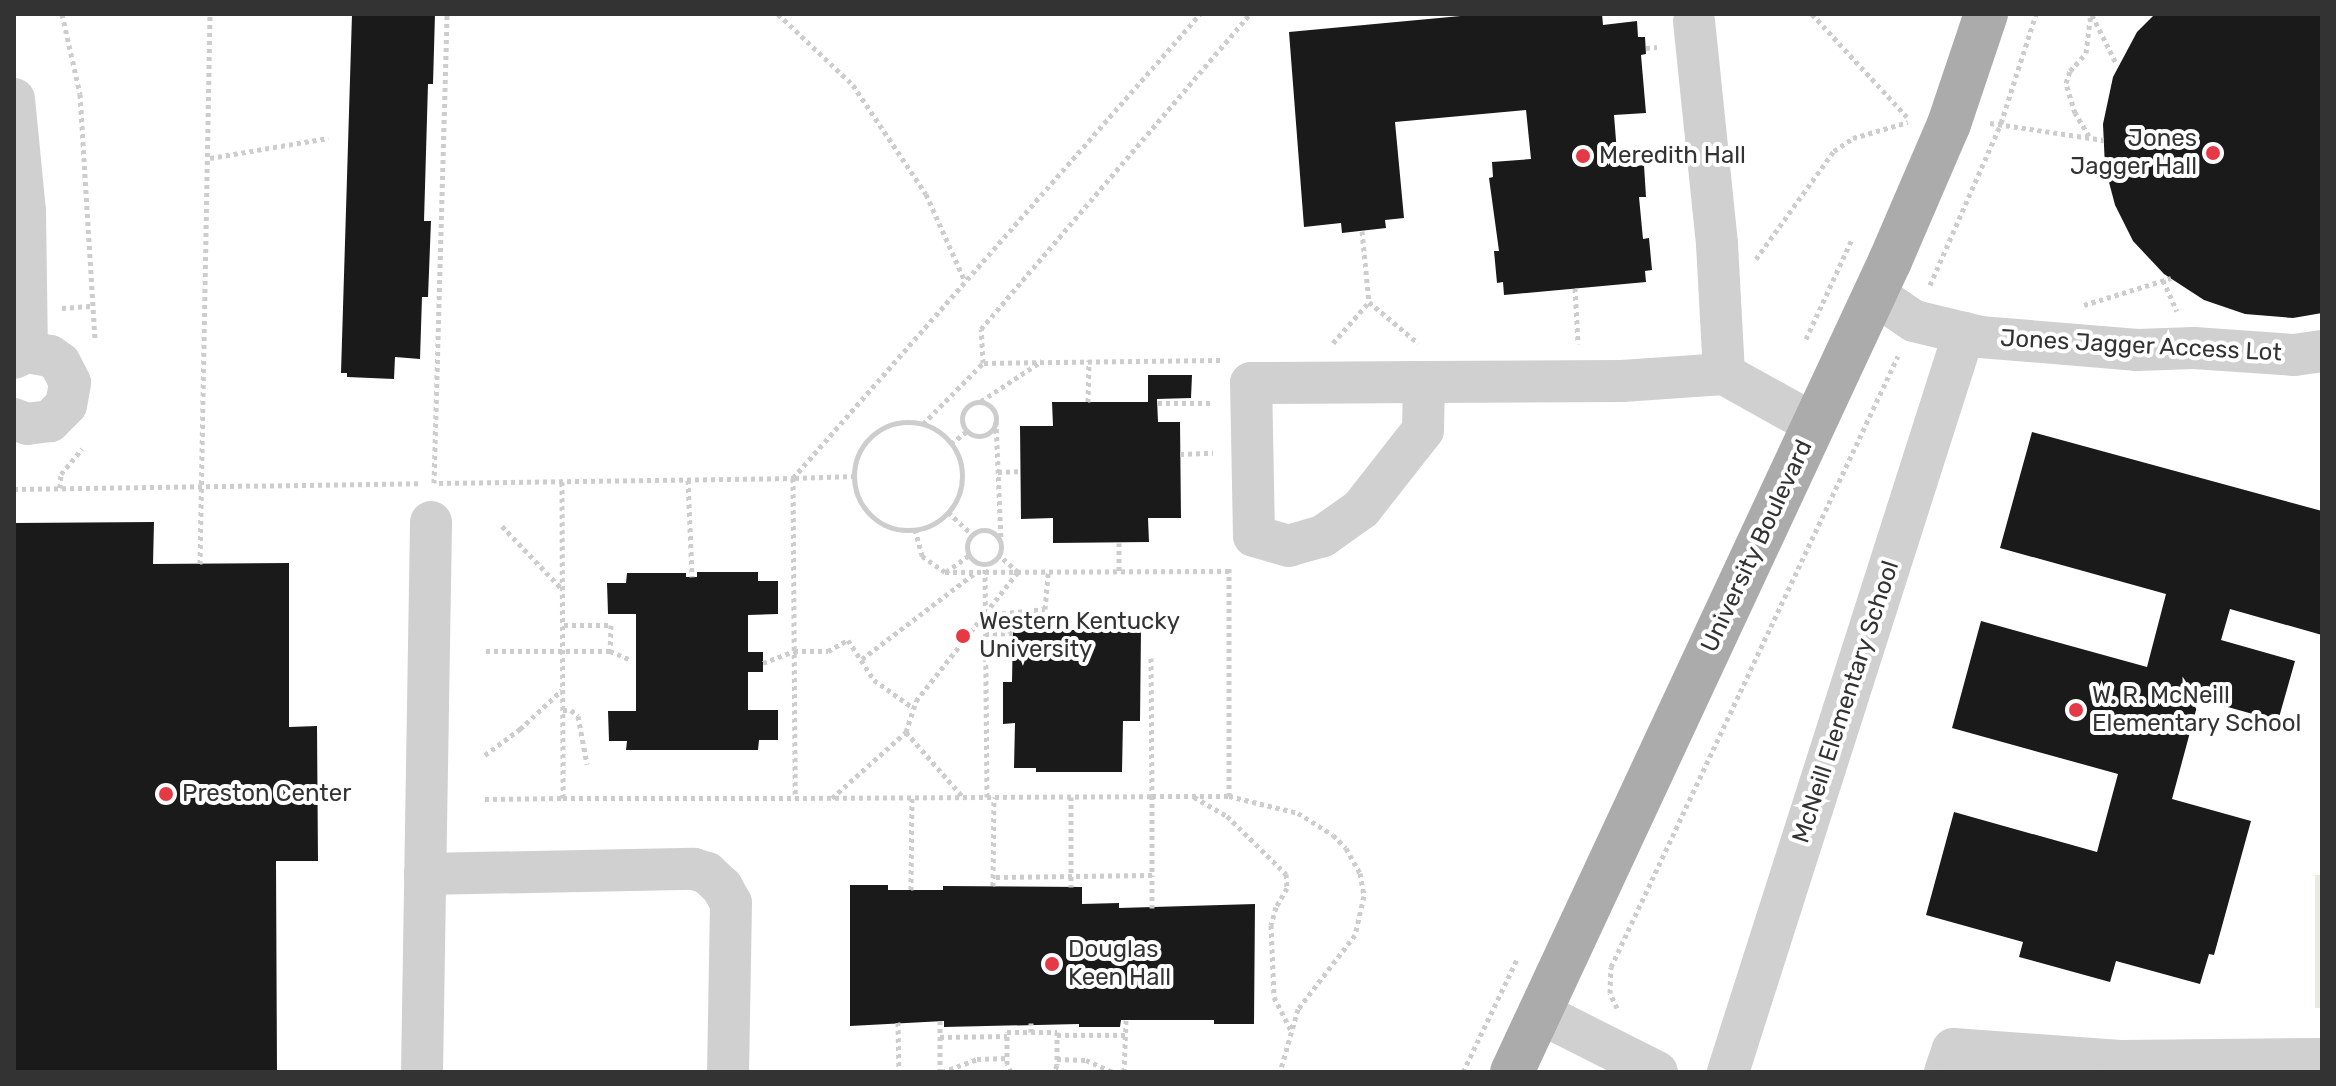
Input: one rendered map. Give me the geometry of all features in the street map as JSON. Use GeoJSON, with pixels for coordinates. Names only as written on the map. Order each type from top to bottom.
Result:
{"type":"FeatureCollection","features":[{"type":"Feature","properties":{"kind":"main road","name":"University Boulevard"},"geometry":{"type":"LineString","coordinates":[[1512,1072],[1874,294],[1949,124],[1986,14]]}},
{"type":"Feature","properties":{"kind":"street"},"geometry":{"type":"LineString","coordinates":[[1694,21],[1724,374]]}},
{"type":"Feature","properties":{"kind":"street"},"geometry":{"type":"LineString","coordinates":[[14,99],[25,211],[20,355],[50,356],[60,363],[70,383],[66,405],[50,421],[27,424],[14,419]]}},
{"type":"Feature","properties":{"kind":"street","name":"Jones Jagger Access Lot"},"geometry":{"type":"LineString","coordinates":[[1874,294],[1914,321],[1964,333],[2137,350],[2194,348],[2294,355],[2322,351]]}},
{"type":"Feature","properties":{"kind":"street","name":"McNeill Elementary School"},"geometry":{"type":"LineString","coordinates":[[1728,1072],[1964,333]]}},
{"type":"Feature","properties":{"kind":"street"},"geometry":{"type":"LineString","coordinates":[[1424,364],[1423,430],[1361,509],[1323,536],[1289,546],[1254,536],[1251,383],[1424,364],[1622,381],[1724,374],[1814,424]]}},
{"type":"Feature","properties":{"kind":"street"},"geometry":{"type":"LineString","coordinates":[[422,1072],[432,502]]}},
{"type":"Feature","properties":{"kind":"street"},"geometry":{"type":"LineString","coordinates":[[425,874],[694,869],[707,873],[722,887],[731,903],[728,1072]]}},
{"type":"Feature","properties":{"kind":"street"},"geometry":{"type":"LineString","coordinates":[[1540,1013],[1657,1072]]}},
{"type":"Feature","properties":{"kind":"street"},"geometry":{"type":"LineString","coordinates":[[1945,1072],[1953,1049],[2120,1061],[2322,1059]]}},
{"type":"Feature","properties":{"kind":"path"},"geometry":{"type":"LineString","coordinates":[[62,14],[80,94],[95,350]]}},
{"type":"Feature","properties":{"kind":"path"},"geometry":{"type":"LineString","coordinates":[[200,564],[210,158],[210,14]]}},
{"type":"Feature","properties":{"kind":"path"},"geometry":{"type":"LineString","coordinates":[[432,502],[447,14]]}},
{"type":"Feature","properties":{"kind":"path"},"geometry":{"type":"LineString","coordinates":[[778,14],[853,85],[926,194],[965,281]]}},
{"type":"Feature","properties":{"kind":"path"},"geometry":{"type":"LineString","coordinates":[[795,798],[793,478],[1200,14]]}},
{"type":"Feature","properties":{"kind":"path"},"geometry":{"type":"LineString","coordinates":[[983,363],[981,329],[1250,14]]}},
{"type":"Feature","properties":{"kind":"path"},"geometry":{"type":"LineString","coordinates":[[1720,310],[1834,151],[1853,138],[1906,119],[1812,14]]}},
{"type":"Feature","properties":{"kind":"path"},"geometry":{"type":"LineString","coordinates":[[1623,1016],[1610,993],[1611,967],[1914,321],[2001,123],[2036,14]]}},
{"type":"Feature","properties":{"kind":"path"},"geometry":{"type":"LineString","coordinates":[[2089,137],[2075,113],[2066,83],[2070,71],[2086,53],[2091,14]]}},
{"type":"Feature","properties":{"kind":"path"},"geometry":{"type":"LineString","coordinates":[[2091,14],[2117,65]]}},
{"type":"Feature","properties":{"kind":"path"},"geometry":{"type":"LineString","coordinates":[[2001,123],[2104,140]]}},
{"type":"Feature","properties":{"kind":"path"},"geometry":{"type":"LineString","coordinates":[[210,158],[328,138]]}},
{"type":"Feature","properties":{"kind":"path"},"geometry":{"type":"LineString","coordinates":[[1362,231],[1369,302],[1424,364]]}},
{"type":"Feature","properties":{"kind":"path"},"geometry":{"type":"LineString","coordinates":[[1575,288],[1579,356]]}},
{"type":"Feature","properties":{"kind":"path"},"geometry":{"type":"LineString","coordinates":[[1327,350],[1369,302]]}},
{"type":"Feature","properties":{"kind":"path"},"geometry":{"type":"LineString","coordinates":[[996,421],[985,435],[977,436],[967,431],[962,421],[964,409],[1042,360]]}},
{"type":"Feature","properties":{"kind":"path"},"geometry":{"type":"LineString","coordinates":[[1088,402],[1089,360]]}},
{"type":"Feature","properties":{"kind":"path"},"geometry":{"type":"LineString","coordinates":[[923,424],[983,363],[1231,360]]}},
{"type":"Feature","properties":{"kind":"path"},"geometry":{"type":"LineString","coordinates":[[981,401],[993,408],[996,421],[1001,542],[999,555],[985,564]]}},
{"type":"Feature","properties":{"kind":"path"},"geometry":{"type":"LineString","coordinates":[[1158,403],[1216,404]]}},
{"type":"Feature","properties":{"kind":"path"},"geometry":{"type":"LineString","coordinates":[[896,424],[923,424],[938,431],[951,444],[959,457],[962,480],[956,501],[948,512],[930,525],[915,529],[896,528],[876,518],[860,499],[855,476],[860,452],[877,432],[896,424]]}},
{"type":"Feature","properties":{"kind":"path"},"geometry":{"type":"LineString","coordinates":[[951,444],[967,431]]}},
{"type":"Feature","properties":{"kind":"path"},"geometry":{"type":"LineString","coordinates":[[60,488],[67,464],[87,442]]}},
{"type":"Feature","properties":{"kind":"path"},"geometry":{"type":"LineString","coordinates":[[1180,454],[1218,453]]}},
{"type":"Feature","properties":{"kind":"path"},"geometry":{"type":"LineString","coordinates":[[998,472],[1021,471]]}},
{"type":"Feature","properties":{"kind":"path"},"geometry":{"type":"LineString","coordinates":[[14,489],[202,486],[432,502],[688,480],[855,476]]}},
{"type":"Feature","properties":{"kind":"path"},"geometry":{"type":"LineString","coordinates":[[688,480],[692,577]]}},
{"type":"Feature","properties":{"kind":"path"},"geometry":{"type":"LineString","coordinates":[[562,482],[563,798]]}},
{"type":"Feature","properties":{"kind":"path"},"geometry":{"type":"LineString","coordinates":[[948,512],[972,534]]}},
{"type":"Feature","properties":{"kind":"path"},"geometry":{"type":"LineString","coordinates":[[502,526],[564,590]]}},
{"type":"Feature","properties":{"kind":"path"},"geometry":{"type":"LineString","coordinates":[[915,529],[922,556],[945,572],[1229,571]]}},
{"type":"Feature","properties":{"kind":"path"},"geometry":{"type":"LineString","coordinates":[[985,564],[969,555],[966,546],[972,534],[988,530],[1001,542]]}},
{"type":"Feature","properties":{"kind":"path"},"geometry":{"type":"LineString","coordinates":[[1119,543],[1119,571]]}},
{"type":"Feature","properties":{"kind":"path"},"geometry":{"type":"LineString","coordinates":[[945,572],[969,555]]}},
{"type":"Feature","properties":{"kind":"path"},"geometry":{"type":"LineString","coordinates":[[999,555],[1018,572]]}},
{"type":"Feature","properties":{"kind":"path"},"geometry":{"type":"LineString","coordinates":[[1229,556],[1229,796]]}},
{"type":"Feature","properties":{"kind":"path"},"geometry":{"type":"LineString","coordinates":[[985,564],[993,886]]}},
{"type":"Feature","properties":{"kind":"path"},"geometry":{"type":"LineString","coordinates":[[861,659],[975,572]]}},
{"type":"Feature","properties":{"kind":"path"},"geometry":{"type":"LineString","coordinates":[[831,798],[906,732],[912,707],[1018,572]]}},
{"type":"Feature","properties":{"kind":"path"},"geometry":{"type":"LineString","coordinates":[[985,615],[1046,607],[1048,572]]}},
{"type":"Feature","properties":{"kind":"path"},"geometry":{"type":"LineString","coordinates":[[985,634],[1011,633],[1010,622],[1028,624],[1029,611]]}},
{"type":"Feature","properties":{"kind":"path"},"geometry":{"type":"LineString","coordinates":[[564,625],[611,625],[610,651]]}},
{"type":"Feature","properties":{"kind":"path"},"geometry":{"type":"LineString","coordinates":[[763,663],[794,651],[828,651],[848,640],[874,680],[912,707]]}},
{"type":"Feature","properties":{"kind":"path"},"geometry":{"type":"LineString","coordinates":[[486,651],[610,651],[629,659]]}},
{"type":"Feature","properties":{"kind":"path"},"geometry":{"type":"LineString","coordinates":[[1151,658],[1152,908]]}},
{"type":"Feature","properties":{"kind":"path"},"geometry":{"type":"LineString","coordinates":[[485,755],[520,729],[563,689]]}},
{"type":"Feature","properties":{"kind":"path"},"geometry":{"type":"LineString","coordinates":[[563,710],[571,710],[578,716],[587,764]]}},
{"type":"Feature","properties":{"kind":"path"},"geometry":{"type":"LineString","coordinates":[[906,732],[963,797]]}},
{"type":"Feature","properties":{"kind":"path"},"geometry":{"type":"LineString","coordinates":[[1190,796],[1227,816],[1286,874],[1287,888],[1273,915],[1272,954],[1274,997],[1291,1030]]}},
{"type":"Feature","properties":{"kind":"path"},"geometry":{"type":"LineString","coordinates":[[485,799],[1229,796],[1279,807],[1315,822],[1346,848],[1360,873],[1364,896],[1355,935],[1310,990],[1291,1030],[1280,1072]]}},
{"type":"Feature","properties":{"kind":"path"},"geometry":{"type":"LineString","coordinates":[[1071,797],[1071,887]]}},
{"type":"Feature","properties":{"kind":"path"},"geometry":{"type":"LineString","coordinates":[[911,890],[912,798]]}},
{"type":"Feature","properties":{"kind":"path"},"geometry":{"type":"LineString","coordinates":[[993,877],[1152,875]]}},
{"type":"Feature","properties":{"kind":"path"},"geometry":{"type":"LineString","coordinates":[[1124,1072],[1126,1020]]}},
{"type":"Feature","properties":{"kind":"path"},"geometry":{"type":"LineString","coordinates":[[940,1021],[941,1072],[977,1059],[1007,1058]]}},
{"type":"Feature","properties":{"kind":"path"},"geometry":{"type":"LineString","coordinates":[[898,1022],[899,1072]]}},
{"type":"Feature","properties":{"kind":"path"},"geometry":{"type":"LineString","coordinates":[[1031,1023],[1031,1032]]}},
{"type":"Feature","properties":{"kind":"path"},"geometry":{"type":"LineString","coordinates":[[1011,1072],[1007,1058],[1007,1032],[1125,1035]]}},
{"type":"Feature","properties":{"kind":"path"},"geometry":{"type":"LineString","coordinates":[[1054,1072],[1057,1035]]}},
{"type":"Feature","properties":{"kind":"path"},"geometry":{"type":"LineString","coordinates":[[940,1037],[1007,1036]]}},
{"type":"Feature","properties":{"kind":"path"},"geometry":{"type":"LineString","coordinates":[[1057,1059],[1086,1060],[1113,1072]]}},
{"type":"Feature","properties":{"kind":"shaded area"},"geometry":{"type":"Polygon","coordinates":[[[2315,875],[2322,875],[2322,1008],[2315,1008],[2315,875]]]}},
{"type":"Feature","properties":{"kind":"building"},"geometry":{"type":"Polygon","coordinates":[[[352,14],[435,14],[433,84],[428,84],[424,221],[431,221],[428,297],[422,297],[420,359],[395,357],[394,379],[347,377],[347,373],[341,373],[352,14]]]}},
{"type":"Feature","properties":{"kind":"building","name":"Meredith Hall"},"geometry":{"type":"Polygon","coordinates":[[[1482,14],[1602,14],[1603,25],[1637,21],[1638,37],[1645,37],[1646,54],[1641,55],[1646,113],[1614,115],[1617,153],[1635,151],[1636,166],[1644,165],[1646,197],[1639,197],[1643,239],[1649,238],[1652,270],[1645,271],[1646,282],[1504,295],[1503,282],[1497,283],[1494,251],[1499,251],[1489,178],[1493,177],[1492,162],[1531,159],[1526,110],[1395,122],[1404,218],[1385,220],[1386,228],[1342,233],[1341,223],[1304,227],[1289,32],[1482,14]]]}},
{"type":"Feature","properties":{"kind":"building","name":"Jones Jagger Hall"},"geometry":{"type":"Polygon","coordinates":[[[2155,14],[2322,14],[2322,313],[2293,318],[2245,314],[2204,300],[2164,274],[2133,241],[2115,205],[2105,167],[2103,124],[2113,77],[2137,32],[2155,14]]]}},
{"type":"Feature","properties":{"kind":"building"},"geometry":{"type":"Polygon","coordinates":[[[1148,375],[1192,375],[1191,398],[1157,399],[1158,422],[1180,422],[1181,518],[1148,518],[1149,542],[1053,543],[1053,518],[1021,519],[1020,426],[1053,426],[1052,402],[1148,402],[1148,375]]]}},
{"type":"Feature","properties":{"kind":"building","name":"W. R. McNeill Elementary School"},"geometry":{"type":"Polygon","coordinates":[[[2032,432],[2322,511],[2322,635],[2230,609],[2221,640],[2295,661],[2278,721],[2199,699],[2172,799],[2251,821],[2214,955],[2209,954],[2200,984],[2116,961],[2110,982],[2019,957],[2023,942],[1926,915],[1954,812],[2097,852],[2118,774],[1952,728],[1981,621],[2147,667],[2166,594],[2000,548],[2032,432]]]}},
{"type":"Feature","properties":{"kind":"building","name":"Preston Center"},"geometry":{"type":"Polygon","coordinates":[[[154,522],[153,564],[289,563],[289,727],[317,726],[318,861],[276,861],[277,1072],[14,1072],[14,523],[154,522]]]}},
{"type":"Feature","properties":{"kind":"building"},"geometry":{"type":"Polygon","coordinates":[[[697,572],[758,572],[758,581],[778,581],[778,614],[748,615],[748,652],[763,652],[763,672],[748,672],[748,710],[778,710],[778,740],[759,740],[758,750],[626,750],[627,741],[609,741],[608,711],[636,711],[636,614],[608,614],[607,583],[626,583],[627,573],[686,573],[686,577],[697,577],[697,572]]]}},
{"type":"Feature","properties":{"kind":"building"},"geometry":{"type":"Polygon","coordinates":[[[1044,625],[1044,630],[1141,630],[1140,721],[1123,721],[1122,772],[1036,772],[1036,768],[1014,768],[1015,723],[1003,724],[1003,682],[1012,682],[1013,626],[1044,625]]]}},
{"type":"Feature","properties":{"kind":"building","name":"Douglas Keen Hall"},"geometry":{"type":"Polygon","coordinates":[[[850,885],[888,885],[888,890],[943,890],[943,886],[1082,887],[1082,904],[1119,903],[1119,908],[1255,904],[1254,1024],[1214,1024],[1214,1020],[1121,1020],[1120,1027],[1079,1027],[1079,1024],[944,1027],[944,1021],[850,1026],[850,885]]]}},
{"type":"Feature","properties":{"kind":"place","name":"Jones Jagger Hall"},"geometry":{"type":"Point","coordinates":[2213,153]}},
{"type":"Feature","properties":{"kind":"place","name":"Meredith Hall"},"geometry":{"type":"Point","coordinates":[1583,156]}},
{"type":"Feature","properties":{"kind":"place","name":"Western Kentucky University"},"geometry":{"type":"Point","coordinates":[963,636]}},
{"type":"Feature","properties":{"kind":"place","name":"W. R. McNeill Elementary School"},"geometry":{"type":"Point","coordinates":[2076,710]}},
{"type":"Feature","properties":{"kind":"place","name":"Preston Center"},"geometry":{"type":"Point","coordinates":[166,794]}},
{"type":"Feature","properties":{"kind":"place","name":"Douglas Keen Hall"},"geometry":{"type":"Point","coordinates":[1052,964]}}]}
